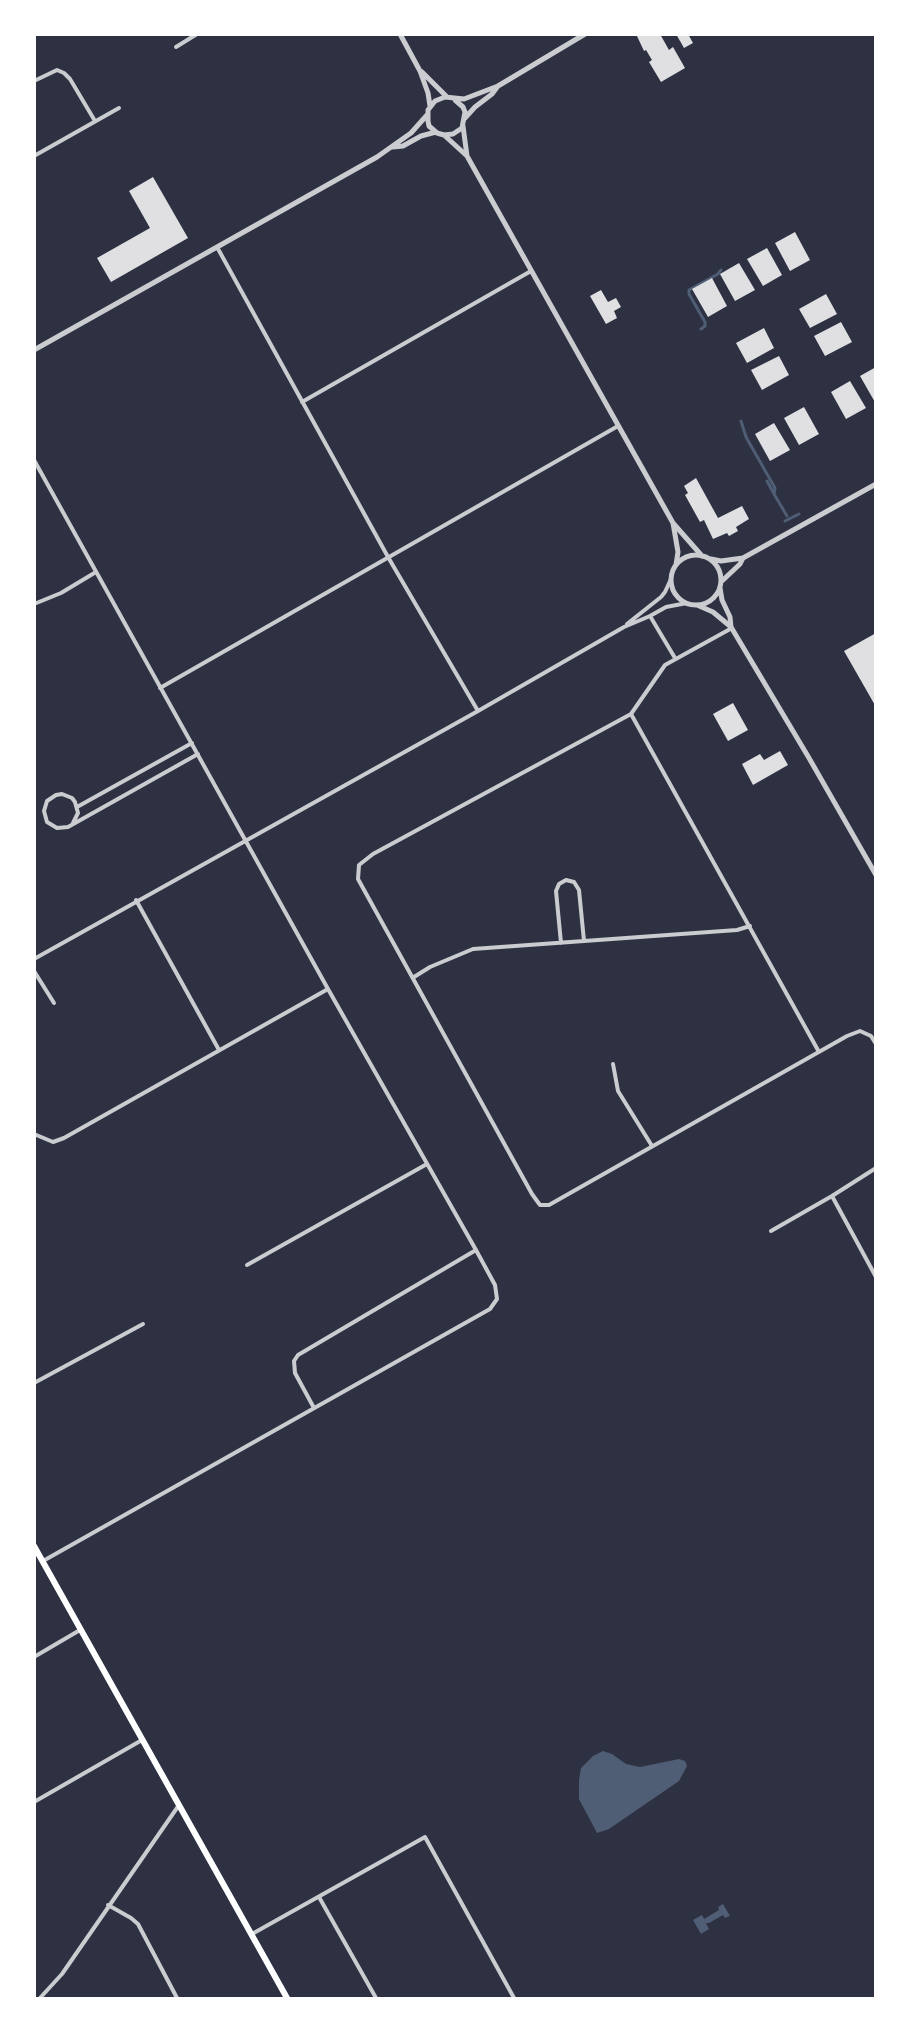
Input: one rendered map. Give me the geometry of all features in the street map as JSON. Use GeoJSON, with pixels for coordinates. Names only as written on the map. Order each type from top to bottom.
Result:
{"type":"FeatureCollection","features":[{"type":"Feature","properties":{"kind":"main road"},"geometry":{"type":"LineString","coordinates":[[34,1546],[287,1998]]}},
{"type":"Feature","properties":{"kind":"street"},"geometry":{"type":"LineString","coordinates":[[176,47],[197,34]]}},
{"type":"Feature","properties":{"kind":"street"},"geometry":{"type":"LineString","coordinates":[[34,350],[392,147],[399,139],[417,127],[427,115],[430,106],[428,93],[420,71],[400,34]]}},
{"type":"Feature","properties":{"kind":"street"},"geometry":{"type":"LineString","coordinates":[[455,100],[472,97],[498,86],[585,34]]}},
{"type":"Feature","properties":{"kind":"street"},"geometry":{"type":"LineString","coordinates":[[34,81],[57,70],[64,73],[95,121]]}},
{"type":"Feature","properties":{"kind":"street"},"geometry":{"type":"LineString","coordinates":[[420,71],[448,98]]}},
{"type":"Feature","properties":{"kind":"street"},"geometry":{"type":"LineString","coordinates":[[465,118],[498,86]]}},
{"type":"Feature","properties":{"kind":"street"},"geometry":{"type":"LineString","coordinates":[[430,106],[440,98],[448,98],[455,100],[463,107],[467,156]]}},
{"type":"Feature","properties":{"kind":"street"},"geometry":{"type":"LineString","coordinates":[[34,156],[119,108]]}},
{"type":"Feature","properties":{"kind":"street"},"geometry":{"type":"LineString","coordinates":[[427,115],[429,126],[444,135],[467,156],[672,523],[702,555],[722,561],[736,557],[742,558],[876,484]]}},
{"type":"Feature","properties":{"kind":"street"},"geometry":{"type":"LineString","coordinates":[[444,135],[453,134],[463,126]]}},
{"type":"Feature","properties":{"kind":"street"},"geometry":{"type":"LineString","coordinates":[[392,147],[403,146],[421,136],[436,132]]}},
{"type":"Feature","properties":{"kind":"street"},"geometry":{"type":"LineString","coordinates":[[217,247],[388,558],[478,711]]}},
{"type":"Feature","properties":{"kind":"street"},"geometry":{"type":"LineString","coordinates":[[302,402],[531,271]]}},
{"type":"Feature","properties":{"kind":"street"},"geometry":{"type":"LineString","coordinates":[[160,688],[618,426]]}},
{"type":"Feature","properties":{"kind":"street"},"geometry":{"type":"LineString","coordinates":[[34,460],[37,470],[192,743],[327,989],[476,1250],[495,1285],[497,1299],[490,1309],[43,1562]]}},
{"type":"Feature","properties":{"kind":"street"},"geometry":{"type":"LineString","coordinates":[[624,627],[661,597],[672,579],[678,552],[672,523]]}},
{"type":"Feature","properties":{"kind":"street"},"geometry":{"type":"LineString","coordinates":[[676,566],[687,557],[702,555]]}},
{"type":"Feature","properties":{"kind":"street"},"geometry":{"type":"LineString","coordinates":[[697,604],[711,600],[720,585],[740,564],[742,558]]}},
{"type":"Feature","properties":{"kind":"street"},"geometry":{"type":"LineString","coordinates":[[711,559],[720,572],[722,600],[730,617],[731,627]]}},
{"type":"Feature","properties":{"kind":"street"},"geometry":{"type":"LineString","coordinates":[[34,604],[61,593],[96,572]]}},
{"type":"Feature","properties":{"kind":"street"},"geometry":{"type":"LineString","coordinates":[[672,579],[675,593],[687,603]]}},
{"type":"Feature","properties":{"kind":"street"},"geometry":{"type":"LineString","coordinates":[[34,959],[624,627],[666,607],[687,603],[697,604],[713,612],[731,627],[876,875]]}},
{"type":"Feature","properties":{"kind":"street"},"geometry":{"type":"LineString","coordinates":[[650,616],[675,658]]}},
{"type":"Feature","properties":{"kind":"street"},"geometry":{"type":"LineString","coordinates":[[731,627],[665,665],[631,714],[373,854],[359,865],[358,879],[540,1205],[549,1204],[860,1031],[871,1036],[876,1044]]}},
{"type":"Feature","properties":{"kind":"street"},"geometry":{"type":"LineString","coordinates":[[631,714],[819,1052]]}},
{"type":"Feature","properties":{"kind":"street"},"geometry":{"type":"LineString","coordinates":[[77,807],[192,743]]}},
{"type":"Feature","properties":{"kind":"street"},"geometry":{"type":"LineString","coordinates":[[73,823],[76,819],[77,807],[72,798],[62,794],[52,797],[45,805],[44,816],[51,826],[63,828],[73,823],[198,754]]}},
{"type":"Feature","properties":{"kind":"street"},"geometry":{"type":"LineString","coordinates":[[561,943],[556,891],[566,880],[574,882],[579,890],[584,942]]}},
{"type":"Feature","properties":{"kind":"street"},"geometry":{"type":"LineString","coordinates":[[136,900],[219,1050]]}},
{"type":"Feature","properties":{"kind":"street"},"geometry":{"type":"LineString","coordinates":[[414,977],[430,967],[473,949],[737,930],[750,926]]}},
{"type":"Feature","properties":{"kind":"street"},"geometry":{"type":"LineString","coordinates":[[34,971],[54,1003]]}},
{"type":"Feature","properties":{"kind":"street"},"geometry":{"type":"LineString","coordinates":[[34,1134],[53,1142],[64,1138],[327,989]]}},
{"type":"Feature","properties":{"kind":"street"},"geometry":{"type":"LineString","coordinates":[[613,1064],[618,1091],[652,1146]]}},
{"type":"Feature","properties":{"kind":"street"},"geometry":{"type":"LineString","coordinates":[[246,1265],[428,1164]]}},
{"type":"Feature","properties":{"kind":"street"},"geometry":{"type":"LineString","coordinates":[[771,1230],[876,1168]]}},
{"type":"Feature","properties":{"kind":"street"},"geometry":{"type":"LineString","coordinates":[[832,1196],[876,1277]]}},
{"type":"Feature","properties":{"kind":"street"},"geometry":{"type":"LineString","coordinates":[[314,1408],[295,1373],[294,1361],[298,1355],[476,1250]]}},
{"type":"Feature","properties":{"kind":"street"},"geometry":{"type":"LineString","coordinates":[[34,1383],[143,1324]]}},
{"type":"Feature","properties":{"kind":"street"},"geometry":{"type":"LineString","coordinates":[[34,1657],[80,1630]]}},
{"type":"Feature","properties":{"kind":"street"},"geometry":{"type":"LineString","coordinates":[[34,1802],[142,1740]]}},
{"type":"Feature","properties":{"kind":"street"},"geometry":{"type":"LineString","coordinates":[[40,1998],[62,1974],[178,1805]]}},
{"type":"Feature","properties":{"kind":"street"},"geometry":{"type":"LineString","coordinates":[[252,1934],[425,1837],[514,1998]]}},
{"type":"Feature","properties":{"kind":"street"},"geometry":{"type":"LineString","coordinates":[[319,1897],[376,1998]]}},
{"type":"Feature","properties":{"kind":"street"},"geometry":{"type":"LineString","coordinates":[[108,1905],[138,1924],[177,1998]]}},
{"type":"Feature","properties":{"kind":"water"},"geometry":{"type":"Polygon","coordinates":[[[603,1751],[612,1754],[626,1764],[640,1767],[679,1759],[685,1761],[687,1766],[679,1781],[609,1829],[597,1833],[579,1799],[579,1780],[581,1768],[593,1756],[603,1751]]]}},
{"type":"Feature","properties":{"kind":"water"},"geometry":{"type":"Polygon","coordinates":[[[723,1904],[730,1916],[725,1918],[723,1915],[706,1923],[709,1929],[701,1934],[693,1920],[702,1915],[704,1919],[719,1910],[718,1907],[723,1904]]]}},
{"type":"Feature","properties":{"kind":"building"},"geometry":{"type":"Polygon","coordinates":[[[636,34],[660,34],[669,50],[673,47],[685,68],[661,82],[649,62],[652,60],[646,50],[644,51],[636,34]]]}},
{"type":"Feature","properties":{"kind":"building"},"geometry":{"type":"Polygon","coordinates":[[[676,34],[688,34],[693,43],[684,48],[676,34]]]}},
{"type":"Feature","properties":{"kind":"building"},"geometry":{"type":"Polygon","coordinates":[[[153,177],[188,238],[111,282],[97,258],[150,228],[129,191],[153,177]]]}},
{"type":"Feature","properties":{"kind":"building"},"geometry":{"type":"Polygon","coordinates":[[[795,232],[810,260],[790,271],[775,243],[795,232]]]}},
{"type":"Feature","properties":{"kind":"building"},"geometry":{"type":"Polygon","coordinates":[[[767,248],[782,275],[763,286],[747,259],[767,248]]]}},
{"type":"Feature","properties":{"kind":"building"},"geometry":{"type":"Polygon","coordinates":[[[739,263],[755,290],[735,301],[720,274],[739,263]]]}},
{"type":"Feature","properties":{"kind":"building"},"geometry":{"type":"Polygon","coordinates":[[[712,278],[727,306],[708,317],[692,289],[712,278]]]}},
{"type":"Feature","properties":{"kind":"building"},"geometry":{"type":"Polygon","coordinates":[[[601,290],[608,302],[616,298],[621,307],[614,311],[617,318],[606,324],[590,296],[601,290]]]}},
{"type":"Feature","properties":{"kind":"building"},"geometry":{"type":"Polygon","coordinates":[[[826,294],[837,314],[810,328],[799,309],[826,294]]]}},
{"type":"Feature","properties":{"kind":"building"},"geometry":{"type":"Polygon","coordinates":[[[841,322],[852,342],[825,356],[814,336],[841,322]]]}},
{"type":"Feature","properties":{"kind":"building"},"geometry":{"type":"Polygon","coordinates":[[[764,328],[774,348],[747,363],[736,343],[764,328]]]}},
{"type":"Feature","properties":{"kind":"building"},"geometry":{"type":"Polygon","coordinates":[[[779,356],[789,375],[762,390],[751,370],[779,356]]]}},
{"type":"Feature","properties":{"kind":"building"},"geometry":{"type":"Polygon","coordinates":[[[876,367],[876,404],[860,376],[876,367]]]}},
{"type":"Feature","properties":{"kind":"building"},"geometry":{"type":"Polygon","coordinates":[[[850,381],[866,408],[846,419],[831,392],[850,381]]]}},
{"type":"Feature","properties":{"kind":"building"},"geometry":{"type":"Polygon","coordinates":[[[804,407],[819,434],[799,445],[784,418],[804,407]]]}},
{"type":"Feature","properties":{"kind":"building"},"geometry":{"type":"Polygon","coordinates":[[[774,423],[790,450],[770,461],[755,434],[774,423]]]}},
{"type":"Feature","properties":{"kind":"building"},"geometry":{"type":"Polygon","coordinates":[[[696,478],[718,518],[742,506],[749,519],[736,527],[738,531],[729,536],[727,533],[713,539],[704,520],[700,522],[685,495],[688,493],[684,486],[696,478]]]}},
{"type":"Feature","properties":{"kind":"building"},"geometry":{"type":"Polygon","coordinates":[[[876,633],[876,707],[844,651],[876,633]]]}},
{"type":"Feature","properties":{"kind":"building"},"geometry":{"type":"Polygon","coordinates":[[[733,703],[748,730],[728,741],[713,714],[733,703]]]}},
{"type":"Feature","properties":{"kind":"building"},"geometry":{"type":"Polygon","coordinates":[[[780,751],[788,765],[753,785],[742,764],[760,754],[764,760],[780,751]]]}},
{"type":"Feature","properties":{"kind":"waterway"},"geometry":{"type":"LineString","coordinates":[[701,329],[705,326],[705,322],[689,290],[718,274],[721,270]]}},
{"type":"Feature","properties":{"kind":"waterway"},"geometry":{"type":"LineString","coordinates":[[741,421],[746,437],[775,488],[774,494],[787,516]]}},
{"type":"Feature","properties":{"kind":"waterway"},"geometry":{"type":"LineString","coordinates":[[767,481],[773,492]]}},
{"type":"Feature","properties":{"kind":"waterway"},"geometry":{"type":"LineString","coordinates":[[785,521],[799,514]]}}]}
